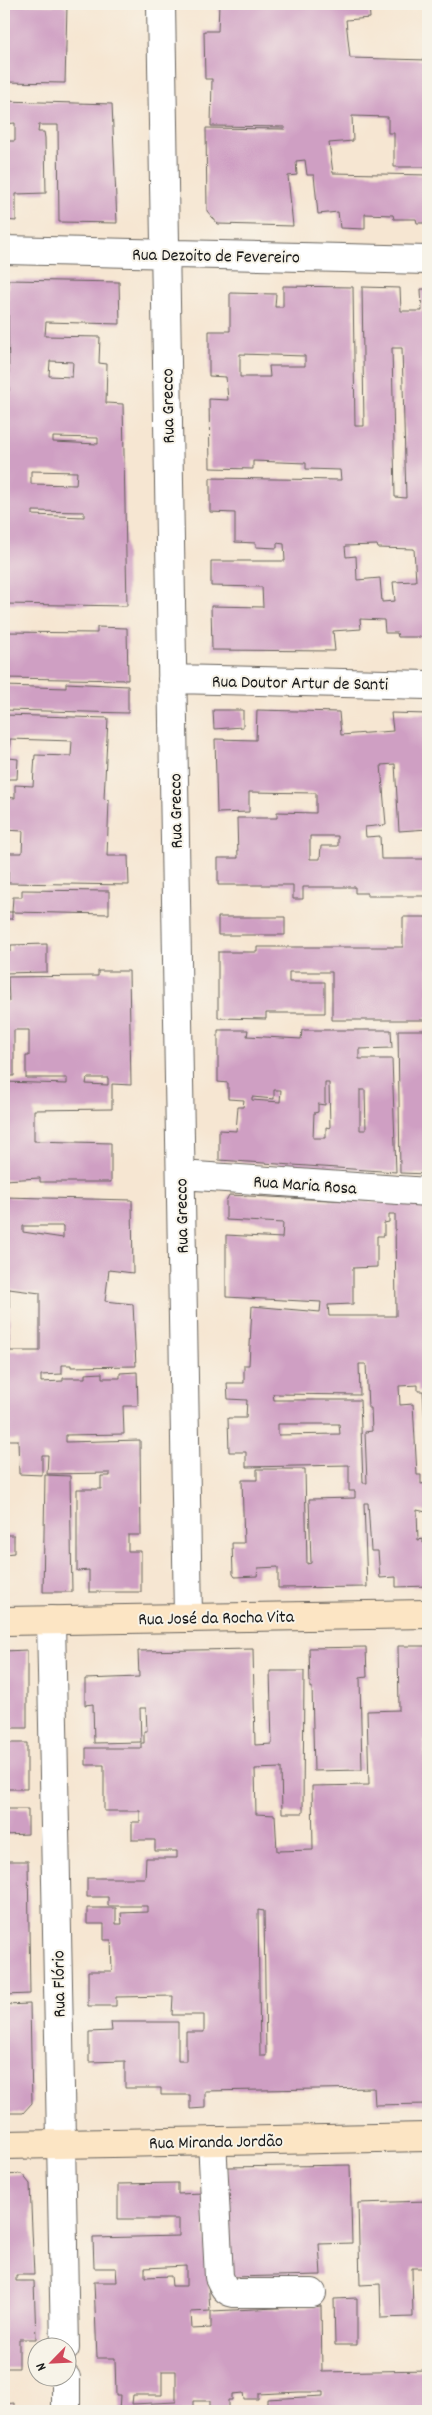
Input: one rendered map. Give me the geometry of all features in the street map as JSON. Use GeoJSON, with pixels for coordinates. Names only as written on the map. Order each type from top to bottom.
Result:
{"type":"FeatureCollection","features":[{"type":"Feature","properties":{"kind":"street","name":"Rua Grecco"},"geometry":{"type":"LineString","coordinates":[[160,4],[188,1617]]}},
{"type":"Feature","properties":{"kind":"street","name":"Rua Dezoito de Fevereiro"},"geometry":{"type":"LineString","coordinates":[[4,250],[428,260]]}},
{"type":"Feature","properties":{"kind":"street","name":"Rua Doutor Artur de Santi"},"geometry":{"type":"LineString","coordinates":[[172,679],[428,685]]}},
{"type":"Feature","properties":{"kind":"street","name":"Rua Maria Rosa"},"geometry":{"type":"LineString","coordinates":[[181,1175],[428,1192]]}},
{"type":"Feature","properties":{"kind":"street","name":"Rua José da Rocha Vita"},"geometry":{"type":"LineString","coordinates":[[4,1621],[428,1614]]}},
{"type":"Feature","properties":{"kind":"street","name":"Rua Flório"},"geometry":{"type":"LineString","coordinates":[[51,1620],[65,2338]]}},
{"type":"Feature","properties":{"kind":"street","name":"Rua Miranda Jordão"},"geometry":{"type":"LineString","coordinates":[[4,2145],[428,2136]]}},
{"type":"Feature","properties":{"kind":"street"},"geometry":{"type":"LineString","coordinates":[[212,2141],[220,2277],[223,2287],[228,2292],[234,2293],[312,2293]]}},
{"type":"Feature","properties":{"kind":"street"},"geometry":{"type":"LineString","coordinates":[[66,2388],[66,2411]]}},
{"type":"Feature","properties":{"kind":"building"},"geometry":{"type":"Polygon","coordinates":[[[4,4],[67,6],[65,83],[4,82],[4,4]]]}},
{"type":"Feature","properties":{"kind":"building"},"geometry":{"type":"Polygon","coordinates":[[[219,4],[369,4],[370,18],[346,20],[350,58],[428,60],[428,167],[394,167],[394,133],[388,133],[388,117],[352,116],[353,141],[329,143],[333,173],[428,175],[428,223],[417,223],[416,219],[394,219],[393,215],[365,214],[365,229],[340,228],[338,212],[318,214],[314,175],[307,175],[305,160],[296,161],[297,175],[288,176],[293,226],[218,224],[207,211],[206,128],[285,129],[285,127],[211,126],[212,79],[205,79],[204,31],[218,31],[219,4]]]}},
{"type":"Feature","properties":{"kind":"building"},"geometry":{"type":"Polygon","coordinates":[[[4,101],[112,104],[117,223],[59,222],[58,125],[39,125],[38,132],[44,132],[45,138],[46,193],[16,194],[16,221],[4,220],[4,141],[15,141],[15,123],[4,124],[4,101]]]}},
{"type":"Feature","properties":{"kind":"building"},"geometry":{"type":"Polygon","coordinates":[[[8,280],[119,282],[120,324],[46,322],[45,336],[100,337],[99,363],[107,364],[106,403],[123,404],[127,606],[4,604],[4,391],[9,391],[8,280]],[[50,361],[49,376],[72,377],[73,362],[50,361]],[[53,437],[53,442],[98,444],[98,438],[53,437]],[[31,471],[31,484],[76,485],[77,472],[31,471]],[[33,511],[33,515],[84,517],[84,512],[33,511]]]}},
{"type":"Feature","properties":{"kind":"building"},"geometry":{"type":"Polygon","coordinates":[[[283,286],[353,287],[355,426],[364,426],[362,287],[400,288],[401,311],[422,311],[421,289],[428,289],[428,501],[424,501],[425,516],[428,516],[428,637],[398,637],[397,633],[385,633],[384,620],[360,619],[361,629],[333,631],[335,651],[212,650],[211,606],[263,607],[262,587],[211,586],[211,561],[285,561],[284,544],[277,543],[277,548],[256,547],[256,543],[235,542],[235,513],[210,512],[210,478],[341,480],[340,470],[306,469],[306,463],[253,461],[253,469],[210,468],[209,399],[228,400],[226,377],[209,376],[209,331],[230,331],[230,293],[276,294],[275,307],[283,307],[283,286]],[[392,348],[395,497],[406,498],[402,348],[392,348]],[[240,354],[240,377],[270,377],[269,366],[305,366],[305,356],[240,354]],[[377,545],[345,546],[346,557],[356,556],[357,580],[380,578],[382,602],[395,601],[393,582],[416,581],[414,549],[378,548],[377,545]]]}},
{"type":"Feature","properties":{"kind":"building"},"geometry":{"type":"Polygon","coordinates":[[[97,627],[127,628],[128,680],[4,678],[4,632],[97,633],[97,627]]]}},
{"type":"Feature","properties":{"kind":"building"},"geometry":{"type":"Polygon","coordinates":[[[66,683],[128,686],[128,713],[4,710],[4,686],[66,688],[66,683]]]}},
{"type":"Feature","properties":{"kind":"building"},"geometry":{"type":"Polygon","coordinates":[[[213,710],[243,710],[243,727],[214,729],[213,710]]]}},
{"type":"Feature","properties":{"kind":"building"},"geometry":{"type":"Polygon","coordinates":[[[257,710],[339,712],[341,735],[393,731],[391,713],[428,714],[428,829],[399,831],[395,764],[381,765],[386,825],[365,827],[366,837],[380,836],[381,859],[428,859],[428,896],[367,896],[367,893],[355,893],[355,887],[303,887],[303,899],[293,899],[293,885],[218,885],[218,858],[238,858],[237,818],[277,818],[277,812],[316,813],[316,793],[249,792],[249,812],[217,813],[215,739],[256,740],[257,710]],[[310,836],[310,859],[320,859],[321,846],[338,846],[338,836],[310,836]]]}},
{"type":"Feature","properties":{"kind":"building"},"geometry":{"type":"Polygon","coordinates":[[[4,715],[108,718],[104,799],[109,800],[107,856],[128,856],[129,885],[8,883],[9,853],[22,853],[23,831],[4,830],[4,797],[15,798],[15,785],[33,786],[35,755],[71,756],[72,741],[10,739],[9,758],[18,759],[17,779],[4,779],[4,715]]]}},
{"type":"Feature","properties":{"kind":"building"},"geometry":{"type":"Polygon","coordinates":[[[22,890],[109,891],[109,914],[12,912],[13,897],[22,897],[22,890]]]}},
{"type":"Feature","properties":{"kind":"building"},"geometry":{"type":"Polygon","coordinates":[[[4,912],[12,912],[12,919],[4,919],[4,912]]]}},
{"type":"Feature","properties":{"kind":"building"},"geometry":{"type":"Polygon","coordinates":[[[218,917],[285,917],[285,935],[218,935],[218,917]]]}},
{"type":"Feature","properties":{"kind":"building"},"geometry":{"type":"Polygon","coordinates":[[[403,917],[428,917],[428,1017],[425,1017],[425,1020],[332,1020],[332,972],[289,972],[289,982],[325,982],[325,1013],[266,1013],[266,1019],[218,1018],[218,952],[257,952],[257,947],[403,947],[403,917]]]}},
{"type":"Feature","properties":{"kind":"building"},"geometry":{"type":"Polygon","coordinates":[[[47,944],[47,972],[4,973],[4,951],[11,951],[11,945],[47,944]]]}},
{"type":"Feature","properties":{"kind":"building"},"geometry":{"type":"Polygon","coordinates":[[[98,971],[129,971],[131,1085],[112,1084],[112,1109],[34,1110],[34,1141],[111,1143],[111,1182],[40,1182],[40,1178],[4,1180],[4,1082],[67,1084],[67,1078],[26,1078],[26,1056],[29,1056],[29,1030],[14,1030],[14,1076],[4,1076],[4,1002],[9,1002],[8,977],[98,976],[98,971]],[[87,1078],[86,1084],[108,1085],[108,1078],[87,1078]]]}},
{"type":"Feature","properties":{"kind":"building"},"geometry":{"type":"Polygon","coordinates":[[[218,1030],[248,1030],[247,1036],[301,1039],[302,1030],[391,1030],[392,1048],[359,1049],[359,1059],[392,1059],[396,1172],[219,1160],[219,1130],[236,1131],[238,1107],[243,1107],[244,1100],[228,1099],[228,1083],[218,1082],[218,1030]],[[325,1083],[325,1105],[318,1104],[318,1112],[314,1113],[313,1138],[326,1138],[326,1127],[330,1128],[329,1083],[325,1083]],[[274,1090],[274,1099],[252,1097],[252,1100],[280,1102],[281,1090],[274,1090]],[[360,1090],[360,1130],[366,1130],[365,1090],[360,1090]]]}},
{"type":"Feature","properties":{"kind":"building"},"geometry":{"type":"Polygon","coordinates":[[[398,1030],[428,1030],[428,1174],[400,1173],[398,1030]]]}},
{"type":"Feature","properties":{"kind":"building"},"geometry":{"type":"Polygon","coordinates":[[[229,1195],[428,1205],[428,1474],[423,1391],[418,1391],[418,1385],[399,1386],[400,1405],[413,1404],[417,1475],[421,1475],[421,1484],[428,1483],[428,1527],[426,1512],[417,1510],[418,1540],[423,1539],[423,1543],[428,1543],[428,1586],[396,1587],[396,1577],[380,1578],[378,1551],[371,1551],[368,1503],[364,1503],[367,1587],[278,1588],[278,1567],[258,1568],[257,1576],[235,1577],[233,1574],[232,1543],[244,1543],[242,1480],[257,1480],[257,1469],[305,1469],[307,1564],[311,1563],[309,1499],[355,1498],[355,1491],[349,1491],[349,1465],[246,1467],[246,1452],[229,1452],[228,1418],[246,1418],[247,1400],[228,1399],[227,1383],[244,1383],[244,1365],[249,1365],[252,1306],[320,1312],[321,1302],[226,1297],[226,1235],[282,1238],[283,1223],[226,1220],[226,1201],[229,1195]],[[389,1214],[389,1222],[384,1223],[384,1236],[377,1236],[377,1267],[353,1268],[353,1304],[328,1305],[329,1316],[396,1316],[395,1214],[389,1214]],[[359,1364],[360,1395],[273,1394],[274,1400],[360,1400],[363,1483],[367,1483],[365,1432],[372,1431],[371,1408],[368,1408],[366,1364],[359,1364]],[[278,1424],[278,1435],[340,1434],[339,1424],[278,1424]]]}},
{"type":"Feature","properties":{"kind":"building"},"geometry":{"type":"Polygon","coordinates":[[[4,1197],[132,1200],[133,1273],[109,1270],[105,1301],[133,1304],[136,1366],[71,1367],[71,1365],[62,1365],[62,1374],[41,1375],[41,1382],[63,1381],[63,1378],[85,1378],[85,1374],[102,1373],[102,1378],[120,1378],[120,1373],[137,1372],[138,1406],[123,1406],[124,1434],[66,1435],[66,1442],[140,1440],[141,1535],[128,1535],[128,1551],[141,1551],[141,1592],[89,1592],[89,1570],[77,1571],[77,1489],[101,1489],[101,1476],[110,1476],[110,1473],[47,1474],[48,1455],[42,1455],[42,1475],[19,1474],[18,1440],[4,1440],[4,1197]],[[23,1226],[23,1232],[63,1238],[63,1226],[23,1226]],[[9,1289],[10,1351],[40,1351],[40,1293],[9,1289]]]}},
{"type":"Feature","properties":{"kind":"building"},"geometry":{"type":"Polygon","coordinates":[[[45,1475],[70,1476],[72,1592],[43,1592],[45,1475]]]}},
{"type":"Feature","properties":{"kind":"building"},"geometry":{"type":"Polygon","coordinates":[[[4,1535],[14,1535],[14,1553],[4,1554],[4,1535]]]}},
{"type":"Feature","properties":{"kind":"building"},"geometry":{"type":"Polygon","coordinates":[[[398,1646],[428,1646],[428,1740],[424,1740],[425,1784],[428,1784],[428,2104],[375,2105],[374,2088],[205,2091],[205,2108],[190,2109],[190,2095],[161,2095],[161,2088],[125,2088],[125,2061],[89,2062],[89,2032],[112,2031],[111,2022],[178,2022],[178,2061],[186,2061],[186,2032],[204,2032],[204,2015],[172,2015],[173,1996],[116,1997],[116,2006],[88,2006],[88,1971],[112,1971],[111,1940],[104,1940],[104,1924],[87,1924],[87,1908],[116,1908],[116,1924],[122,1924],[121,1913],[147,1912],[147,1906],[108,1906],[108,1897],[87,1897],[87,1878],[145,1878],[146,1858],[177,1858],[177,1851],[155,1851],[155,1840],[132,1840],[132,1822],[140,1822],[140,1811],[104,1811],[104,1765],[86,1765],[86,1748],[141,1748],[141,1743],[144,1743],[144,1731],[147,1731],[146,1708],[140,1708],[141,1742],[94,1743],[93,1704],[85,1705],[85,1679],[139,1677],[138,1651],[253,1649],[255,1745],[272,1744],[270,1671],[304,1671],[303,1813],[282,1813],[281,1768],[255,1769],[256,1814],[275,1815],[277,1851],[313,1850],[312,1786],[369,1785],[367,1711],[399,1710],[398,1646]],[[258,1910],[260,2056],[266,2056],[264,1911],[258,1910]]]}},
{"type":"Feature","properties":{"kind":"building"},"geometry":{"type":"Polygon","coordinates":[[[366,1647],[367,1677],[360,1678],[362,1770],[314,1771],[309,1648],[366,1647]]]}},
{"type":"Feature","properties":{"kind":"building"},"geometry":{"type":"Polygon","coordinates":[[[27,1650],[27,1728],[4,1728],[4,1651],[27,1650]]]}},
{"type":"Feature","properties":{"kind":"building"},"geometry":{"type":"Polygon","coordinates":[[[4,1743],[27,1743],[27,1789],[4,1789],[4,1743]]]}},
{"type":"Feature","properties":{"kind":"building"},"geometry":{"type":"Polygon","coordinates":[[[4,1809],[28,1809],[28,1834],[4,1835],[4,1809]]]}},
{"type":"Feature","properties":{"kind":"building"},"geometry":{"type":"Polygon","coordinates":[[[4,1861],[28,1861],[30,1994],[4,1995],[4,1861]]]}},
{"type":"Feature","properties":{"kind":"building"},"geometry":{"type":"Polygon","coordinates":[[[30,2004],[32,2103],[23,2113],[4,2113],[4,2005],[30,2004]]]}},
{"type":"Feature","properties":{"kind":"building"},"geometry":{"type":"Polygon","coordinates":[[[350,2165],[352,2243],[319,2244],[321,2275],[231,2277],[227,2167],[350,2165]]]}},
{"type":"Feature","properties":{"kind":"building"},"geometry":{"type":"Polygon","coordinates":[[[22,2174],[30,2184],[34,2275],[16,2275],[16,2281],[34,2281],[36,2338],[19,2339],[19,2368],[4,2368],[4,2279],[8,2279],[8,2275],[4,2275],[4,2175],[22,2174]]]}},
{"type":"Feature","properties":{"kind":"building"},"geometry":{"type":"Polygon","coordinates":[[[178,2183],[178,2194],[203,2193],[210,2311],[191,2312],[192,2329],[211,2328],[211,2311],[321,2306],[322,2372],[428,2370],[428,2411],[210,2411],[210,2401],[193,2401],[193,2411],[119,2411],[120,2395],[116,2395],[115,2358],[97,2358],[94,2282],[117,2282],[116,2268],[94,2268],[93,2238],[179,2236],[179,2219],[118,2219],[118,2184],[178,2183]],[[186,2266],[145,2268],[145,2277],[171,2276],[172,2286],[186,2286],[186,2266]],[[162,2371],[162,2395],[133,2395],[132,2404],[176,2402],[176,2371],[162,2371]],[[299,2392],[258,2394],[258,2399],[244,2399],[243,2393],[232,2394],[232,2400],[228,2400],[228,2409],[267,2408],[267,2399],[323,2396],[323,2392],[299,2392]]]}},
{"type":"Feature","properties":{"kind":"building"},"geometry":{"type":"Polygon","coordinates":[[[428,2201],[428,2268],[412,2268],[413,2317],[381,2318],[380,2284],[360,2285],[358,2203],[428,2201]]]}},
{"type":"Feature","properties":{"kind":"building"},"geometry":{"type":"Polygon","coordinates":[[[357,2298],[357,2345],[335,2345],[334,2299],[357,2298]]]}},
{"type":"Feature","properties":{"kind":"building"},"geometry":{"type":"Polygon","coordinates":[[[14,2403],[14,2411],[4,2411],[4,2404],[14,2403]]]}}]}
